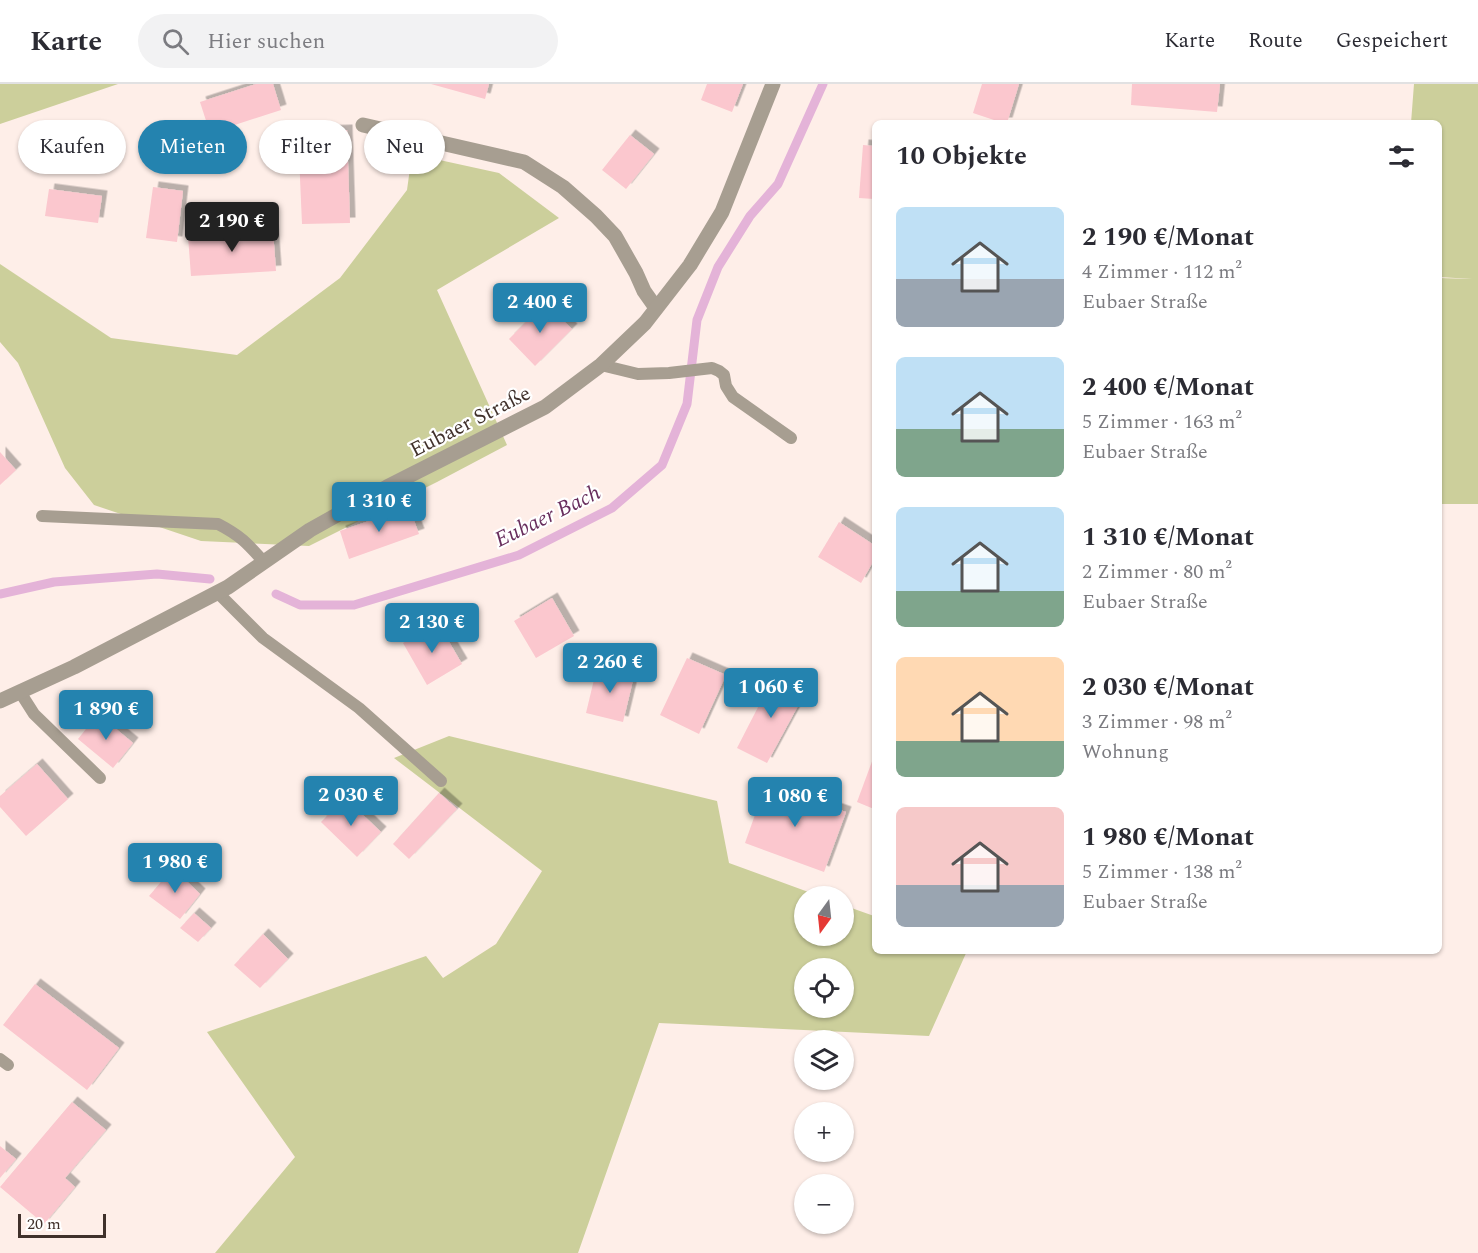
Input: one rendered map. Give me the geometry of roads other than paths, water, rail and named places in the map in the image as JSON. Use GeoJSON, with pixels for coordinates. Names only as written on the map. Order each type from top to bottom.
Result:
{"type":"FeatureCollection","features":[{"type":"Feature","properties":{"kind":"street","name":"Eubaer Straße"},"geometry":{"type":"LineString","coordinates":[[0,701],[74,667],[218,593],[310,530],[387,487],[545,407],[601,364],[645,323],[690,264],[722,212],[773,84]]}},
{"type":"Feature","properties":{"kind":"street"},"geometry":{"type":"LineString","coordinates":[[363,125],[524,162],[563,187],[615,236],[644,291],[656,308]]}},
{"type":"Feature","properties":{"kind":"lane"},"geometry":{"type":"LineString","coordinates":[[601,364],[638,374],[712,368],[724,375],[726,386],[733,397],[791,438]]}},
{"type":"Feature","properties":{"kind":"lane"},"geometry":{"type":"LineString","coordinates":[[42,516],[218,524],[238,534],[264,562]]}},
{"type":"Feature","properties":{"kind":"lane"},"geometry":{"type":"LineString","coordinates":[[218,593],[263,638],[359,708],[441,781]]}},
{"type":"Feature","properties":{"kind":"lane"},"geometry":{"type":"LineString","coordinates":[[20,692],[34,714],[100,778]]}},
{"type":"Feature","properties":{"kind":"waterway","name":"Eubaer Bach"},"geometry":{"type":"LineString","coordinates":[[276,594],[300,605],[354,605],[519,555],[612,508],[662,465],[687,404],[697,320],[718,267],[750,216],[778,184],[823,84]]}},
{"type":"Feature","properties":{"kind":"waterway","name":"Eubaer Bach"},"geometry":{"type":"LineString","coordinates":[[0,594],[54,582],[157,574],[210,579]]}}]}
